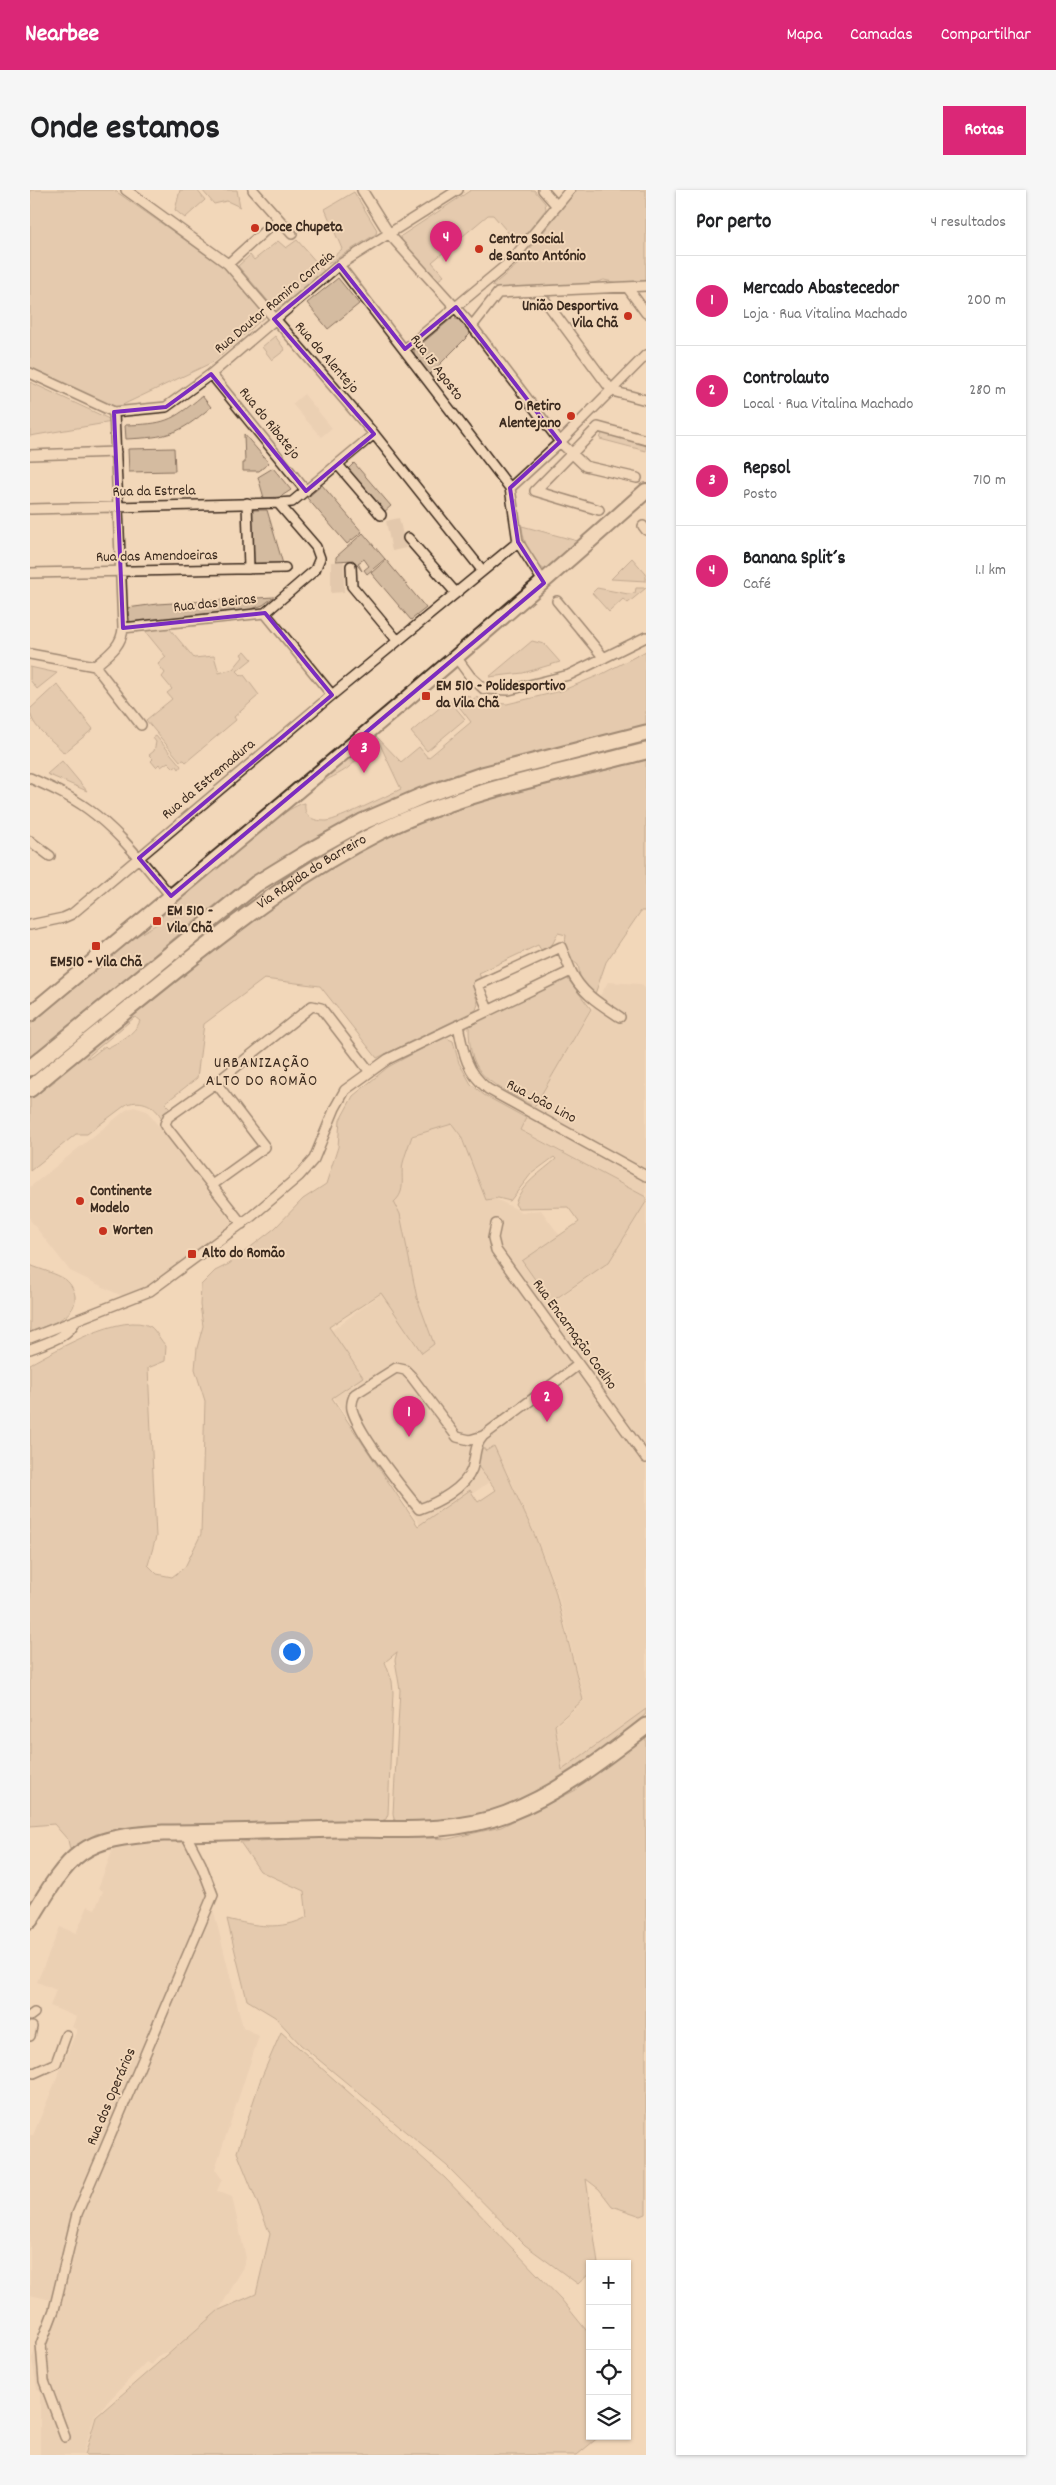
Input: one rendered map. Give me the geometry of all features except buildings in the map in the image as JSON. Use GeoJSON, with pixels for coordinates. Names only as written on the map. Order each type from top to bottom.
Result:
{"type":"FeatureCollection","features":[{"type":"Feature","properties":{"kind":"main road"},"geometry":{"type":"LineString","coordinates":[[30,1014],[544,583],[646,491]]}},
{"type":"Feature","properties":{"kind":"main road","name":"Via Rápida do Barreiro"},"geometry":{"type":"LineString","coordinates":[[30,1068],[256,884],[362,822],[422,796],[482,776],[646,733]]}},
{"type":"Feature","properties":{"kind":"main road","name":"Via Rápida do Barreiro"},"geometry":{"type":"LineString","coordinates":[[30,1089],[230,927],[274,894],[326,861],[380,832],[482,793],[646,751]]}},
{"type":"Feature","properties":{"kind":"main road"},"geometry":{"type":"LineString","coordinates":[[30,1920],[62,1869],[84,1849],[106,1839],[130,1835],[416,1828],[473,1824],[505,1815],[547,1796],[606,1757],[646,1726]]}},
{"type":"Feature","properties":{"kind":"street","name":"Rua do Alentejo"},"geometry":{"type":"LineString","coordinates":[[126,190],[228,264],[374,434],[482,570]]}},
{"type":"Feature","properties":{"kind":"street"},"geometry":{"type":"LineString","coordinates":[[253,190],[292,234]]}},
{"type":"Feature","properties":{"kind":"street"},"geometry":{"type":"LineString","coordinates":[[362,190],[390,235],[472,326],[560,442],[585,466],[637,478]]}},
{"type":"Feature","properties":{"kind":"street","name":"Rua Doutor Ramiro Correia"},"geometry":{"type":"LineString","coordinates":[[114,412],[166,407],[211,374],[339,266],[458,190]]}},
{"type":"Feature","properties":{"kind":"street"},"geometry":{"type":"LineString","coordinates":[[543,190],[557,206]]}},
{"type":"Feature","properties":{"kind":"street"},"geometry":{"type":"LineString","coordinates":[[405,349],[511,261],[570,190]]}},
{"type":"Feature","properties":{"kind":"street"},"geometry":{"type":"LineString","coordinates":[[228,264],[278,219]]}},
{"type":"Feature","properties":{"kind":"street","name":"Rua 15 Agosto"},"geometry":{"type":"LineString","coordinates":[[339,266],[405,349],[510,488]]}},
{"type":"Feature","properties":{"kind":"street"},"geometry":{"type":"LineString","coordinates":[[472,326],[498,293],[646,286]]}},
{"type":"Feature","properties":{"kind":"street"},"geometry":{"type":"LineString","coordinates":[[627,287],[646,313]]}},
{"type":"Feature","properties":{"kind":"street"},"geometry":{"type":"LineString","coordinates":[[538,291],[612,391],[646,400]]}},
{"type":"Feature","properties":{"kind":"street"},"geometry":{"type":"LineString","coordinates":[[544,583],[518,542],[510,488],[560,442],[646,356]]}},
{"type":"Feature","properties":{"kind":"street"},"geometry":{"type":"LineString","coordinates":[[30,373],[114,412],[123,638],[119,644],[94,666]]}},
{"type":"Feature","properties":{"kind":"street","name":"Rua do Ribatejo"},"geometry":{"type":"LineString","coordinates":[[211,374],[306,491]]}},
{"type":"Feature","properties":{"kind":"street"},"geometry":{"type":"LineString","coordinates":[[599,510],[535,492],[598,427],[646,440]]}},
{"type":"Feature","properties":{"kind":"street"},"geometry":{"type":"LineString","coordinates":[[278,503],[292,502],[374,434]]}},
{"type":"Feature","properties":{"kind":"street"},"geometry":{"type":"LineString","coordinates":[[30,455],[116,452]]}},
{"type":"Feature","properties":{"kind":"street"},"geometry":{"type":"LineString","coordinates":[[338,464],[381,515]]}},
{"type":"Feature","properties":{"kind":"street","name":"Rua da Estrela"},"geometry":{"type":"LineString","coordinates":[[30,509],[278,503]]}},
{"type":"Feature","properties":{"kind":"street","name":"Rua das Beiras"},"geometry":{"type":"LineString","coordinates":[[123,628],[265,613],[315,570],[320,558],[316,547],[278,503]]}},
{"type":"Feature","properties":{"kind":"street"},"geometry":{"type":"LineString","coordinates":[[247,504],[249,569]]}},
{"type":"Feature","properties":{"kind":"street"},"geometry":{"type":"LineString","coordinates":[[408,538],[455,592]]}},
{"type":"Feature","properties":{"kind":"street","name":"Rua da Estremadura"},"geometry":{"type":"LineString","coordinates":[[30,925],[63,918],[72,914],[455,592],[518,542]]}},
{"type":"Feature","properties":{"kind":"street"},"geometry":{"type":"LineString","coordinates":[[352,566],[352,586],[398,640]]}},
{"type":"Feature","properties":{"kind":"street","name":"Rua das Amendoeiras"},"geometry":{"type":"LineString","coordinates":[[30,573],[286,568]]}},
{"type":"Feature","properties":{"kind":"street"},"geometry":{"type":"LineString","coordinates":[[557,601],[604,658]]}},
{"type":"Feature","properties":{"kind":"street"},"geometry":{"type":"LineString","coordinates":[[265,613],[332,695]]}},
{"type":"Feature","properties":{"kind":"street"},"geometry":{"type":"LineString","coordinates":[[456,657],[470,676],[484,689],[509,690],[569,676],[646,637]]}},
{"type":"Feature","properties":{"kind":"street"},"geometry":{"type":"LineString","coordinates":[[30,654],[94,666],[141,725]]}},
{"type":"Feature","properties":{"kind":"street"},"geometry":{"type":"LineString","coordinates":[[30,778],[66,795],[108,825],[171,896]]}},
{"type":"Feature","properties":{"kind":"street"},"geometry":{"type":"LineString","coordinates":[[30,841],[50,856]]}},
{"type":"Feature","properties":{"kind":"street"},"geometry":{"type":"LineString","coordinates":[[488,1010],[478,985],[561,947],[578,985],[587,994],[620,1017]]}},
{"type":"Feature","properties":{"kind":"street"},"geometry":{"type":"LineString","coordinates":[[30,1338],[150,1291],[242,1224],[299,1176],[314,1159],[335,1108],[345,1090],[388,1059],[571,971]]}},
{"type":"Feature","properties":{"kind":"street"},"geometry":{"type":"LineString","coordinates":[[242,1224],[166,1124],[168,1117],[216,1084],[306,1010],[315,1006],[321,1008],[370,1072]]}},
{"type":"Feature","properties":{"kind":"street","name":"Rua João Lino"},"geometry":{"type":"LineString","coordinates":[[458,1024],[466,1062],[475,1078],[488,1089],[646,1176]]}},
{"type":"Feature","properties":{"kind":"street"},"geometry":{"type":"LineString","coordinates":[[212,1185],[265,1147],[216,1084]]}},
{"type":"Feature","properties":{"kind":"street","name":"Rua Encarnação Coelho"},"geometry":{"type":"LineString","coordinates":[[496,1224],[493,1238],[496,1250],[646,1458]]}},
{"type":"Feature","properties":{"kind":"street"},"geometry":{"type":"LineString","coordinates":[[30,1349],[65,1335],[72,1328],[76,1320]]}},
{"type":"Feature","properties":{"kind":"street"},"geometry":{"type":"LineString","coordinates":[[483,1436],[470,1440],[457,1437],[405,1370],[396,1368],[355,1394],[351,1406],[355,1417],[375,1450],[419,1509],[454,1490],[467,1478],[472,1469],[476,1443],[483,1436],[578,1365]]}},
{"type":"Feature","properties":{"kind":"street","name":"Rua dos Operários"},"geometry":{"type":"LineString","coordinates":[[65,2437],[44,2381],[41,2344],[54,2310],[77,2214],[213,1895],[201,1864],[184,1833]]}},
{"type":"Feature","properties":{"kind":"street"},"geometry":{"type":"LineString","coordinates":[[30,2027],[32,2027],[30,2036]]}},
{"type":"Feature","properties":{"kind":"street"},"geometry":{"type":"LineString","coordinates":[[30,2072],[34,2073],[56,2063],[66,2035]]}},
{"type":"Feature","properties":{"kind":"highlighted area"},"geometry":{"type":"Polygon","coordinates":[[[339,265],[405,349],[456,307],[560,442],[510,488],[518,542],[544,583],[171,896],[139,858],[332,695],[265,613],[123,628],[114,412],[166,407],[211,374],[306,491],[374,434],[274,319],[339,265]]]}},
{"type":"Feature","properties":{"kind":"shaded area"},"geometry":{"type":"Polygon","coordinates":[[[30,190],[114,190],[225,268],[267,315],[213,362],[114,409],[30,368],[30,190]]]}},
{"type":"Feature","properties":{"kind":"shaded area"},"geometry":{"type":"Polygon","coordinates":[[[180,190],[197,190],[205,200],[185,218],[175,210],[180,190]]]}},
{"type":"Feature","properties":{"kind":"shaded area"},"geometry":{"type":"Polygon","coordinates":[[[202,190],[237,190],[240,207],[227,201],[214,204],[202,190]]]}},
{"type":"Feature","properties":{"kind":"shaded area"},"geometry":{"type":"Polygon","coordinates":[[[471,190],[534,190],[545,203],[546,209],[518,244],[493,215],[488,215],[432,262],[444,276],[438,280],[402,242],[401,236],[471,190]]]}},
{"type":"Feature","properties":{"kind":"shaded area"},"geometry":{"type":"Polygon","coordinates":[[[577,190],[646,190],[646,284],[622,284],[604,280],[583,286],[501,290],[492,286],[517,265],[577,190]]]}},
{"type":"Feature","properties":{"kind":"shaded area"},"geometry":{"type":"Polygon","coordinates":[[[354,192],[377,230],[376,234],[328,264],[326,263],[342,249],[325,209],[354,192]]]}},
{"type":"Feature","properties":{"kind":"shaded area"},"geometry":{"type":"Polygon","coordinates":[[[297,240],[324,271],[279,308],[275,309],[238,266],[250,255],[254,260],[278,241],[286,248],[297,240]]]}},
{"type":"Feature","properties":{"kind":"shaded area"},"geometry":{"type":"Polygon","coordinates":[[[338,278],[359,304],[328,329],[307,303],[338,278]]]}},
{"type":"Feature","properties":{"kind":"shaded area"},"geometry":{"type":"Polygon","coordinates":[[[452,318],[461,320],[470,334],[429,375],[414,357],[414,350],[452,318]]]}},
{"type":"Feature","properties":{"kind":"shaded area"},"geometry":{"type":"Polygon","coordinates":[[[275,336],[285,350],[272,360],[262,347],[275,336]]]}},
{"type":"Feature","properties":{"kind":"shaded area"},"geometry":{"type":"Polygon","coordinates":[[[30,382],[107,418],[112,422],[30,436],[30,382]]]}},
{"type":"Feature","properties":{"kind":"shaded area"},"geometry":{"type":"Polygon","coordinates":[[[304,394],[332,428],[321,437],[292,404],[304,394]]]}},
{"type":"Feature","properties":{"kind":"shaded area"},"geometry":{"type":"Polygon","coordinates":[[[202,396],[211,407],[190,424],[172,433],[126,439],[125,425],[150,424],[167,420],[183,411],[202,396]]]}},
{"type":"Feature","properties":{"kind":"shaded area"},"geometry":{"type":"Polygon","coordinates":[[[602,433],[646,445],[646,451],[600,439],[602,433]]]}},
{"type":"Feature","properties":{"kind":"shaded area"},"geometry":{"type":"Polygon","coordinates":[[[244,434],[269,463],[259,471],[243,471],[243,463],[245,463],[244,434]]]}},
{"type":"Feature","properties":{"kind":"shaded area"},"geometry":{"type":"Polygon","coordinates":[[[174,448],[175,471],[129,472],[128,449],[174,448]]]}},
{"type":"Feature","properties":{"kind":"shaded area"},"geometry":{"type":"Polygon","coordinates":[[[354,463],[391,506],[384,512],[380,512],[347,470],[354,463]]]}},
{"type":"Feature","properties":{"kind":"shaded area"},"geometry":{"type":"Polygon","coordinates":[[[273,468],[291,490],[280,497],[264,498],[258,477],[273,468]]]}},
{"type":"Feature","properties":{"kind":"shaded area"},"geometry":{"type":"Polygon","coordinates":[[[322,485],[362,532],[347,544],[307,498],[322,485]]]}},
{"type":"Feature","properties":{"kind":"shaded area"},"geometry":{"type":"Polygon","coordinates":[[[252,510],[267,510],[283,564],[254,564],[252,510]]]}},
{"type":"Feature","properties":{"kind":"shaded area"},"geometry":{"type":"Polygon","coordinates":[[[399,518],[406,548],[392,551],[386,521],[399,518]]]}},
{"type":"Feature","properties":{"kind":"shaded area"},"geometry":{"type":"Polygon","coordinates":[[[522,526],[581,542],[545,570],[532,557],[524,538],[522,526]]]}},
{"type":"Feature","properties":{"kind":"shaded area"},"geometry":{"type":"Polygon","coordinates":[[[363,533],[385,559],[367,574],[364,570],[369,566],[364,559],[358,563],[362,571],[353,560],[336,561],[336,557],[363,533]]]}},
{"type":"Feature","properties":{"kind":"shaded area"},"geometry":{"type":"Polygon","coordinates":[[[632,558],[646,574],[646,581],[611,579],[632,558]]]}},
{"type":"Feature","properties":{"kind":"shaded area"},"geometry":{"type":"Polygon","coordinates":[[[386,560],[426,608],[411,620],[371,573],[386,560]]]}},
{"type":"Feature","properties":{"kind":"shaded area"},"geometry":{"type":"Polygon","coordinates":[[[344,561],[344,592],[331,593],[331,562],[344,561]]]}},
{"type":"Feature","properties":{"kind":"shaded area"},"geometry":{"type":"Polygon","coordinates":[[[597,588],[628,594],[635,593],[636,588],[646,588],[628,603],[623,599],[609,612],[592,593],[597,588]]]}},
{"type":"Feature","properties":{"kind":"shaded area"},"geometry":{"type":"Polygon","coordinates":[[[274,597],[263,605],[246,611],[130,622],[127,608],[157,604],[274,597]]]}},
{"type":"Feature","properties":{"kind":"shaded area"},"geometry":{"type":"Polygon","coordinates":[[[169,628],[194,658],[214,656],[219,673],[233,669],[243,657],[241,654],[245,651],[252,659],[237,671],[242,676],[244,675],[259,695],[234,717],[236,720],[186,762],[184,760],[180,761],[146,720],[172,699],[167,693],[172,689],[162,677],[165,673],[158,664],[166,657],[144,630],[169,628]]]}},
{"type":"Feature","properties":{"kind":"shaded area"},"geometry":{"type":"Polygon","coordinates":[[[532,641],[544,644],[560,662],[523,673],[489,677],[532,641]]]}},
{"type":"Feature","properties":{"kind":"shaded area"},"geometry":{"type":"Polygon","coordinates":[[[646,651],[646,728],[373,809],[320,835],[253,876],[202,915],[30,1058],[30,1025],[133,938],[157,924],[168,908],[277,818],[305,803],[306,813],[311,818],[315,820],[333,820],[401,789],[376,736],[401,762],[419,747],[428,758],[471,722],[457,704],[468,695],[472,700],[476,697],[488,703],[507,704],[561,691],[602,674],[646,651]]]}},
{"type":"Feature","properties":{"kind":"shaded area"},"geometry":{"type":"Polygon","coordinates":[[[30,667],[57,673],[37,689],[30,680],[30,667]]]}},
{"type":"Feature","properties":{"kind":"shaded area"},"geometry":{"type":"Polygon","coordinates":[[[57,684],[93,729],[64,753],[38,728],[31,716],[30,709],[57,684]]]}},
{"type":"Feature","properties":{"kind":"shaded area"},"geometry":{"type":"Polygon","coordinates":[[[449,700],[465,719],[427,751],[411,732],[449,700]]]}},
{"type":"Feature","properties":{"kind":"shaded area"},"geometry":{"type":"Polygon","coordinates":[[[156,736],[181,766],[179,769],[177,766],[174,768],[168,762],[161,767],[159,764],[156,767],[151,761],[153,759],[149,755],[154,751],[156,742],[153,738],[156,736]]]}},
{"type":"Feature","properties":{"kind":"shaded area"},"geometry":{"type":"Polygon","coordinates":[[[366,743],[357,759],[345,770],[313,786],[366,743]]]}},
{"type":"Feature","properties":{"kind":"shaded area"},"geometry":{"type":"Polygon","coordinates":[[[646,760],[646,911],[641,911],[606,962],[595,994],[585,988],[581,982],[578,965],[567,952],[565,944],[566,935],[558,933],[552,945],[541,950],[538,945],[479,973],[481,979],[474,990],[478,1004],[476,1010],[377,1058],[320,986],[264,979],[204,1024],[197,1078],[165,1103],[171,1109],[162,1119],[156,1110],[148,1104],[138,1102],[127,1104],[87,1134],[76,1134],[30,1171],[30,1098],[45,1085],[47,1087],[55,1081],[54,1078],[228,933],[358,850],[437,816],[475,803],[646,760]],[[135,1017],[86,1058],[91,1057],[105,1046],[107,1048],[126,1037],[138,1026],[140,1021],[135,1017]]]}},
{"type":"Feature","properties":{"kind":"shaded area"},"geometry":{"type":"Polygon","coordinates":[[[62,761],[87,791],[47,774],[62,761]]]}},
{"type":"Feature","properties":{"kind":"shaded area"},"geometry":{"type":"Polygon","coordinates":[[[567,978],[591,1009],[534,1107],[495,1085],[485,1077],[473,1057],[469,1024],[567,978]]]}},
{"type":"Feature","properties":{"kind":"shaded area"},"geometry":{"type":"Polygon","coordinates":[[[608,982],[641,984],[646,989],[646,1197],[520,1129],[526,1118],[488,1098],[494,1084],[534,1107],[608,982]]]}},
{"type":"Feature","properties":{"kind":"shaded area"},"geometry":{"type":"Polygon","coordinates":[[[444,1037],[453,1041],[459,1063],[471,1084],[484,1095],[526,1118],[520,1130],[646,1197],[646,1202],[609,1262],[551,1302],[522,1261],[579,1222],[568,1207],[518,1208],[515,1204],[527,1184],[556,1159],[554,1157],[531,1174],[510,1201],[498,1198],[486,1200],[461,1136],[452,1124],[412,1136],[402,1168],[402,1189],[394,1202],[400,1214],[417,1298],[434,1344],[422,1353],[381,1293],[329,1327],[363,1377],[332,1398],[418,1526],[470,1490],[478,1502],[496,1490],[477,1465],[481,1445],[486,1451],[494,1446],[535,1536],[555,1590],[583,1700],[555,1725],[562,1770],[646,1709],[646,1714],[582,1765],[537,1794],[513,1806],[460,1820],[399,1823],[394,1819],[393,1813],[400,1690],[395,1660],[397,1652],[385,1662],[392,1681],[393,1692],[388,1814],[386,1819],[379,1822],[124,1828],[96,1834],[70,1849],[68,1840],[54,1824],[30,1826],[30,1364],[90,1334],[124,1324],[139,1323],[151,1327],[166,1346],[165,1361],[148,1368],[156,1537],[148,1565],[157,1574],[172,1577],[185,1567],[201,1534],[205,1401],[195,1369],[197,1348],[203,1326],[200,1305],[201,1285],[215,1271],[229,1264],[275,1228],[303,1199],[326,1184],[338,1147],[340,1120],[353,1096],[388,1067],[444,1037]]]}},
{"type":"Feature","properties":{"kind":"shaded area"},"geometry":{"type":"Polygon","coordinates":[[[134,1107],[147,1111],[236,1228],[150,1291],[128,1299],[70,1271],[30,1220],[30,1187],[126,1110],[134,1107]]]}},
{"type":"Feature","properties":{"kind":"shaded area"},"geometry":{"type":"Polygon","coordinates":[[[452,1121],[490,1196],[522,1212],[541,1210],[560,1236],[522,1261],[552,1303],[609,1262],[646,1202],[646,1709],[562,1770],[556,1726],[584,1700],[557,1591],[536,1537],[506,1470],[423,1529],[333,1396],[357,1383],[331,1331],[409,1273],[393,1199],[406,1140],[452,1121]]]}},
{"type":"Feature","properties":{"kind":"shaded area"},"geometry":{"type":"Polygon","coordinates":[[[30,1265],[58,1275],[66,1280],[72,1287],[75,1296],[74,1304],[66,1316],[52,1324],[30,1332],[30,1265]]]}},
{"type":"Feature","properties":{"kind":"shaded area"},"geometry":{"type":"Polygon","coordinates":[[[646,1733],[646,2214],[641,2216],[612,2206],[599,2189],[586,2179],[597,2260],[586,2260],[586,2277],[578,2284],[525,2245],[447,2166],[301,2045],[275,2017],[247,2000],[227,1919],[248,1924],[278,1926],[307,1917],[304,1891],[260,1871],[240,1842],[370,1835],[448,1839],[501,1827],[576,1790],[575,1785],[646,1733]]]}},
{"type":"Feature","properties":{"kind":"shaded area"},"geometry":{"type":"Polygon","coordinates":[[[182,1842],[193,1860],[213,1908],[243,2027],[259,2036],[215,2169],[222,2179],[217,2191],[232,2197],[246,2258],[241,2272],[219,2310],[171,2351],[161,2354],[151,2365],[146,2362],[95,2415],[83,2455],[40,2455],[40,2392],[37,2389],[32,2359],[51,2300],[30,2295],[30,2135],[33,2135],[77,2030],[72,2027],[76,2017],[50,2006],[56,1990],[37,1982],[60,1927],[76,1933],[88,1906],[95,1909],[103,1891],[98,1888],[115,1844],[182,1842]]]}},
{"type":"Feature","properties":{"kind":"shaded area"},"geometry":{"type":"Polygon","coordinates":[[[281,2032],[445,2178],[561,2299],[586,2330],[586,2440],[595,2440],[577,2455],[85,2455],[96,2417],[219,2310],[256,2294],[270,2234],[237,2152],[260,2081],[281,2032]]]}},
{"type":"Feature","properties":{"kind":"place","name":"Doce Chupeta"},"geometry":{"type":"Point","coordinates":[255,228]}},
{"type":"Feature","properties":{"kind":"place","name":"Centro Social de Santo António"},"geometry":{"type":"Point","coordinates":[479,249]}},
{"type":"Feature","properties":{"kind":"place","name":"Banana Split´s"},"geometry":{"type":"Point","coordinates":[446,262]}},
{"type":"Feature","properties":{"kind":"place","name":"União Desportiva Vila Chã"},"geometry":{"type":"Point","coordinates":[628,316]}},
{"type":"Feature","properties":{"kind":"place","name":"O Retiro Alentejano"},"geometry":{"type":"Point","coordinates":[571,416]}},
{"type":"Feature","properties":{"kind":"place","name":"EM 510 - Polidesportivo da Vila Chã"},"geometry":{"type":"Point","coordinates":[426,696]}},
{"type":"Feature","properties":{"kind":"place","name":"Repsol"},"geometry":{"type":"Point","coordinates":[364,773]}},
{"type":"Feature","properties":{"kind":"place","name":"EM 510 - Vila Chã"},"geometry":{"type":"Point","coordinates":[157,921]}},
{"type":"Feature","properties":{"kind":"place","name":"EM510 - Vila Chã"},"geometry":{"type":"Point","coordinates":[96,946]}},
{"type":"Feature","properties":{"kind":"place","name":"Continente Modelo"},"geometry":{"type":"Point","coordinates":[80,1201]}},
{"type":"Feature","properties":{"kind":"place","name":"Worten"},"geometry":{"type":"Point","coordinates":[103,1231]}},
{"type":"Feature","properties":{"kind":"place","name":"Alto do Romão"},"geometry":{"type":"Point","coordinates":[192,1254]}},
{"type":"Feature","properties":{"kind":"place","name":"Controlauto"},"geometry":{"type":"Point","coordinates":[547,1422]}},
{"type":"Feature","properties":{"kind":"place","name":"Mercado Abastecedor"},"geometry":{"type":"Point","coordinates":[409,1437]}},
{"type":"Feature","properties":{"kind":"district","name":"URBANIZAÇÃO ALTO DO ROMÃO"},"geometry":{"type":"Point","coordinates":[262,1072]}}]}
